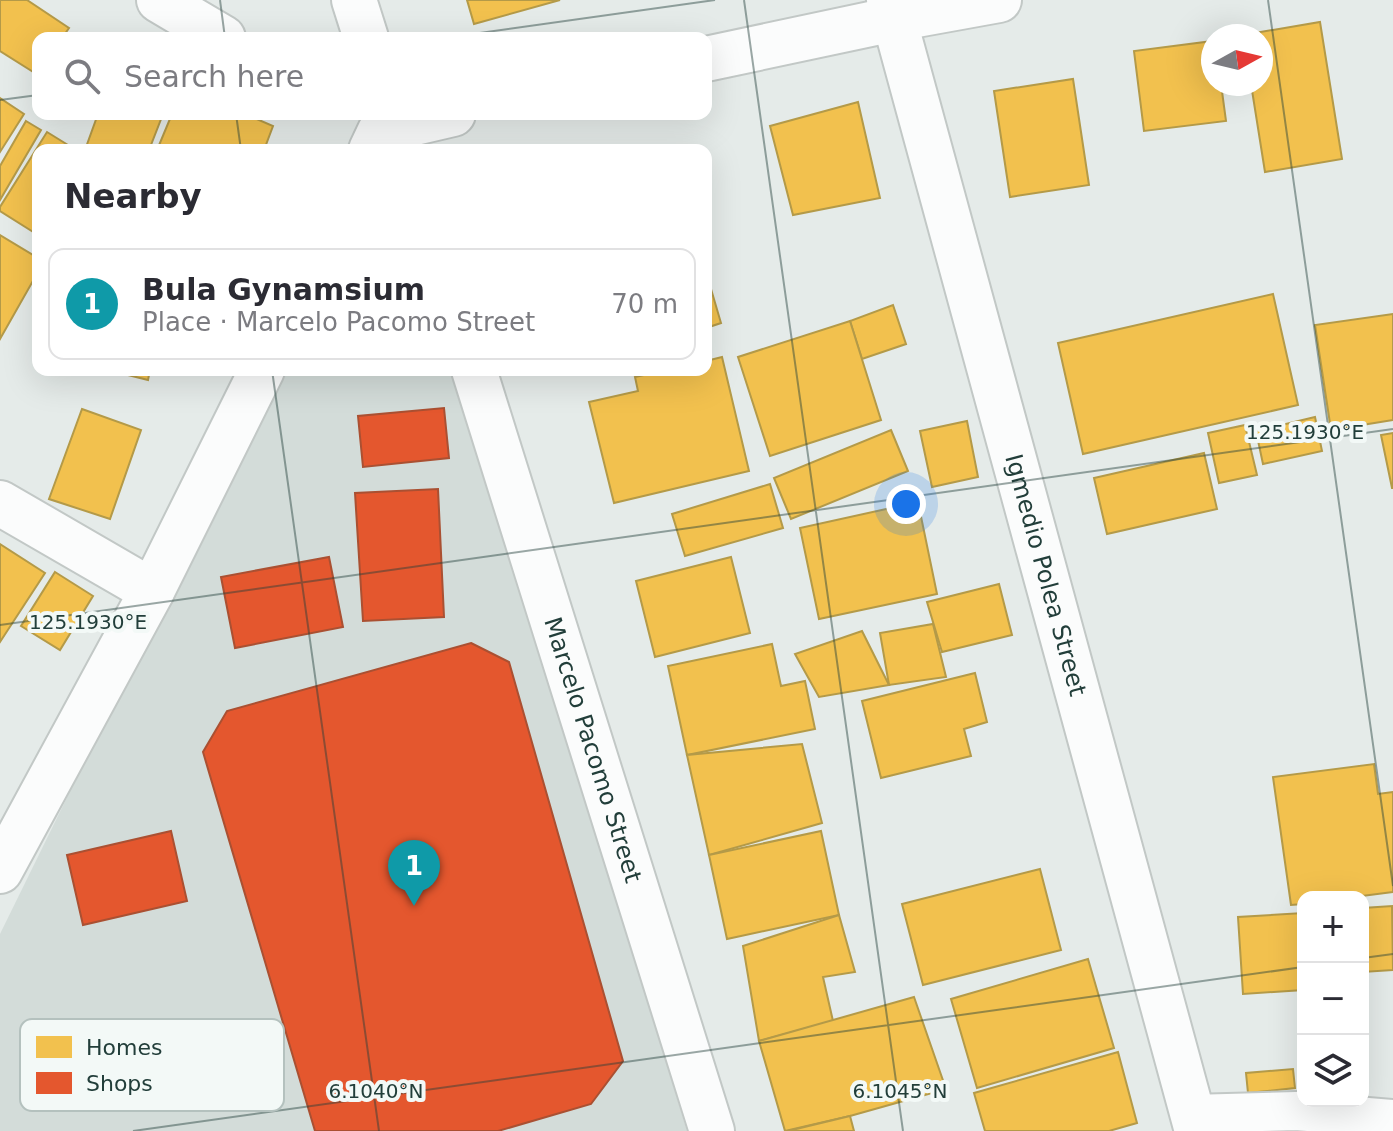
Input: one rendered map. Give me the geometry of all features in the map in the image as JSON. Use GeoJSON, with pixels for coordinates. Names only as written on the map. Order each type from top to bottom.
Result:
{"type":"FeatureCollection","features":[{"type":"Feature","properties":{"kind":"street"},"geometry":{"type":"LineString","coordinates":[[159,0],[213,32]]}},
{"type":"Feature","properties":{"kind":"street"},"geometry":{"type":"LineString","coordinates":[[354,0],[364,32]]}},
{"type":"Feature","properties":{"kind":"street"},"geometry":{"type":"LineString","coordinates":[[712,57],[891,9],[999,0]]}},
{"type":"Feature","properties":{"kind":"street","name":"Igmedio Polea Street"},"geometry":{"type":"LineString","coordinates":[[891,9],[1194,1122]]}},
{"type":"Feature","properties":{"kind":"street"},"geometry":{"type":"LineString","coordinates":[[381,131],[428,120]]}},
{"type":"Feature","properties":{"kind":"street"},"geometry":{"type":"LineString","coordinates":[[0,871],[152,591],[259,376]]}},
{"type":"Feature","properties":{"kind":"street","name":"Marcelo Pacomo Street"},"geometry":{"type":"LineString","coordinates":[[476,376],[712,1131]]}},
{"type":"Feature","properties":{"kind":"street"},"geometry":{"type":"LineString","coordinates":[[0,503],[152,591]]}},
{"type":"Feature","properties":{"kind":"lane"},"geometry":{"type":"LineString","coordinates":[[1194,1122],[1296,1111],[1393,1119]]}},
{"type":"Feature","properties":{"kind":"shaded area"},"geometry":{"type":"Polygon","coordinates":[[[281,376],[457,376],[687,1131],[0,1131],[0,934],[165,598],[281,376]]]}},
{"type":"Feature","properties":{"kind":"building: Homes"},"geometry":{"type":"Polygon","coordinates":[[[0,0],[27,0],[69,28],[66,32],[32,32],[32,71],[0,51],[0,0]]]}},
{"type":"Feature","properties":{"kind":"building: Homes"},"geometry":{"type":"Polygon","coordinates":[[[467,0],[560,0],[474,24],[467,0]]]}},
{"type":"Feature","properties":{"kind":"building: Homes"},"geometry":{"type":"Polygon","coordinates":[[[1320,22],[1342,159],[1265,172],[1253,96],[1273,96],[1273,30],[1320,22]]]}},
{"type":"Feature","properties":{"kind":"building: Homes"},"geometry":{"type":"Polygon","coordinates":[[[1201,43],[1201,96],[1223,96],[1226,121],[1144,131],[1134,51],[1201,43]]]}},
{"type":"Feature","properties":{"kind":"building: Homes"},"geometry":{"type":"Polygon","coordinates":[[[1073,79],[1089,185],[1010,197],[994,91],[1073,79]]]}},
{"type":"Feature","properties":{"kind":"building: Homes"},"geometry":{"type":"Polygon","coordinates":[[[0,98],[24,114],[0,152],[0,98]]]}},
{"type":"Feature","properties":{"kind":"building: Homes"},"geometry":{"type":"Polygon","coordinates":[[[858,102],[880,198],[793,215],[770,126],[858,102]]]}},
{"type":"Feature","properties":{"kind":"building: Homes"},"geometry":{"type":"Polygon","coordinates":[[[96,120],[161,120],[151,144],[87,144],[96,120]]]}},
{"type":"Feature","properties":{"kind":"building: Homes"},"geometry":{"type":"Polygon","coordinates":[[[170,120],[259,120],[273,126],[266,144],[160,144],[170,120]]]}},
{"type":"Feature","properties":{"kind":"building: Homes"},"geometry":{"type":"Polygon","coordinates":[[[26,121],[41,130],[0,200],[0,166],[26,121]]]}},
{"type":"Feature","properties":{"kind":"building: Homes"},"geometry":{"type":"Polygon","coordinates":[[[47,132],[66,144],[39,144],[47,132]]]}},
{"type":"Feature","properties":{"kind":"building: Homes"},"geometry":{"type":"Polygon","coordinates":[[[32,156],[32,231],[0,211],[32,156]]]}},
{"type":"Feature","properties":{"kind":"building: Homes"},"geometry":{"type":"Polygon","coordinates":[[[0,235],[32,254],[32,283],[0,339],[0,235]]]}},
{"type":"Feature","properties":{"kind":"building: Homes"},"geometry":{"type":"Polygon","coordinates":[[[712,292],[721,323],[712,326],[712,292]]]}},
{"type":"Feature","properties":{"kind":"building: Homes"},"geometry":{"type":"Polygon","coordinates":[[[1273,294],[1298,405],[1083,454],[1058,343],[1273,294]]]}},
{"type":"Feature","properties":{"kind":"building: Homes"},"geometry":{"type":"Polygon","coordinates":[[[893,305],[906,344],[862,359],[850,321],[893,305]]]}},
{"type":"Feature","properties":{"kind":"building: Homes"},"geometry":{"type":"Polygon","coordinates":[[[1393,314],[1393,420],[1331,430],[1315,325],[1393,314]]]}},
{"type":"Feature","properties":{"kind":"building: Homes"},"geometry":{"type":"Polygon","coordinates":[[[850,321],[881,420],[770,456],[738,357],[850,321]]]}},
{"type":"Feature","properties":{"kind":"building: Homes"},"geometry":{"type":"Polygon","coordinates":[[[722,357],[749,471],[614,503],[589,402],[638,391],[635,377],[639,376],[712,376],[712,360],[722,357]]]}},
{"type":"Feature","properties":{"kind":"building: Homes"},"geometry":{"type":"Polygon","coordinates":[[[82,409],[141,430],[110,519],[49,499],[82,409]]]}},
{"type":"Feature","properties":{"kind":"building: Homes"},"geometry":{"type":"Polygon","coordinates":[[[1315,417],[1322,451],[1263,464],[1256,431],[1315,417]]]}},
{"type":"Feature","properties":{"kind":"building: Homes"},"geometry":{"type":"Polygon","coordinates":[[[967,421],[978,477],[932,487],[920,431],[967,421]]]}},
{"type":"Feature","properties":{"kind":"building: Homes"},"geometry":{"type":"Polygon","coordinates":[[[1245,425],[1257,475],[1219,483],[1208,433],[1245,425]]]}},
{"type":"Feature","properties":{"kind":"building: Homes"},"geometry":{"type":"Polygon","coordinates":[[[891,430],[908,471],[791,519],[774,478],[891,430]]]}},
{"type":"Feature","properties":{"kind":"building: Homes"},"geometry":{"type":"Polygon","coordinates":[[[1393,433],[1393,488],[1392,488],[1381,435],[1393,433]]]}},
{"type":"Feature","properties":{"kind":"building: Homes"},"geometry":{"type":"Polygon","coordinates":[[[1204,453],[1217,509],[1107,534],[1094,478],[1204,453]]]}},
{"type":"Feature","properties":{"kind":"building: Homes"},"geometry":{"type":"Polygon","coordinates":[[[770,484],[783,528],[685,556],[672,514],[770,484]]]}},
{"type":"Feature","properties":{"kind":"building: Homes"},"geometry":{"type":"Polygon","coordinates":[[[918,502],[937,594],[819,619],[800,528],[918,502]]]}},
{"type":"Feature","properties":{"kind":"building: Homes"},"geometry":{"type":"Polygon","coordinates":[[[0,544],[45,573],[0,642],[0,544]]]}},
{"type":"Feature","properties":{"kind":"building: Homes"},"geometry":{"type":"Polygon","coordinates":[[[731,557],[750,633],[655,657],[636,581],[731,557]]]}},
{"type":"Feature","properties":{"kind":"building: Homes"},"geometry":{"type":"Polygon","coordinates":[[[55,572],[93,596],[60,650],[21,626],[55,572]]]}},
{"type":"Feature","properties":{"kind":"building: Homes"},"geometry":{"type":"Polygon","coordinates":[[[999,584],[1012,635],[942,652],[927,602],[999,584]]]}},
{"type":"Feature","properties":{"kind":"building: Homes"},"geometry":{"type":"Polygon","coordinates":[[[933,624],[946,677],[889,685],[880,633],[933,624]]]}},
{"type":"Feature","properties":{"kind":"building: Homes"},"geometry":{"type":"Polygon","coordinates":[[[862,631],[889,685],[819,697],[795,654],[862,631]]]}},
{"type":"Feature","properties":{"kind":"building: Homes"},"geometry":{"type":"Polygon","coordinates":[[[772,644],[781,686],[805,681],[815,729],[687,755],[668,666],[772,644]]]}},
{"type":"Feature","properties":{"kind":"building: Homes"},"geometry":{"type":"Polygon","coordinates":[[[975,673],[987,722],[964,729],[971,756],[881,778],[862,701],[975,673]]]}},
{"type":"Feature","properties":{"kind":"building: Homes"},"geometry":{"type":"Polygon","coordinates":[[[802,744],[822,823],[709,855],[687,755],[802,744]]]}},
{"type":"Feature","properties":{"kind":"building: Homes"},"geometry":{"type":"Polygon","coordinates":[[[1374,764],[1378,794],[1393,792],[1393,892],[1369,895],[1369,891],[1297,891],[1297,904],[1291,905],[1273,777],[1374,764]]]}},
{"type":"Feature","properties":{"kind":"building: Homes"},"geometry":{"type":"Polygon","coordinates":[[[821,831],[839,915],[727,939],[709,855],[821,831]]]}},
{"type":"Feature","properties":{"kind":"building: Homes"},"geometry":{"type":"Polygon","coordinates":[[[1040,869],[1061,950],[923,985],[902,904],[1040,869]]]}},
{"type":"Feature","properties":{"kind":"building: Homes"},"geometry":{"type":"Polygon","coordinates":[[[1392,906],[1393,970],[1369,972],[1369,908],[1392,906]]]}},
{"type":"Feature","properties":{"kind":"building: Homes"},"geometry":{"type":"Polygon","coordinates":[[[1297,913],[1297,990],[1243,994],[1238,917],[1297,913]]]}},
{"type":"Feature","properties":{"kind":"building: Homes"},"geometry":{"type":"Polygon","coordinates":[[[839,915],[855,972],[823,977],[833,1021],[759,1041],[743,946],[839,915]]]}},
{"type":"Feature","properties":{"kind":"building: Homes"},"geometry":{"type":"Polygon","coordinates":[[[1088,959],[1114,1048],[977,1088],[951,999],[1088,959]]]}},
{"type":"Feature","properties":{"kind":"building: Homes"},"geometry":{"type":"Polygon","coordinates":[[[914,997],[946,1089],[785,1131],[759,1041],[914,997]]]}},
{"type":"Feature","properties":{"kind":"building: Homes"},"geometry":{"type":"Polygon","coordinates":[[[1118,1052],[1137,1123],[1109,1131],[985,1131],[974,1093],[1118,1052]]]}},
{"type":"Feature","properties":{"kind":"building: Homes"},"geometry":{"type":"Polygon","coordinates":[[[1293,1069],[1295,1088],[1248,1093],[1246,1073],[1293,1069]]]}},
{"type":"Feature","properties":{"kind":"building: Homes"},"geometry":{"type":"Polygon","coordinates":[[[850,1116],[854,1131],[788,1131],[850,1116]]]}},
{"type":"Feature","properties":{"kind":"building: Shops"},"geometry":{"type":"Polygon","coordinates":[[[444,408],[449,458],[363,467],[358,416],[444,408]]]}},
{"type":"Feature","properties":{"kind":"building: Shops"},"geometry":{"type":"Polygon","coordinates":[[[438,489],[444,617],[363,621],[355,493],[438,489]]]}},
{"type":"Feature","properties":{"kind":"building: Shops"},"geometry":{"type":"Polygon","coordinates":[[[329,557],[343,627],[235,648],[221,577],[329,557]]]}},
{"type":"Feature","properties":{"kind":"building: Shops"},"geometry":{"type":"Polygon","coordinates":[[[471,643],[509,662],[623,1061],[591,1104],[498,1131],[315,1131],[203,752],[227,711],[471,643]]]}},
{"type":"Feature","properties":{"kind":"building: Shops"},"geometry":{"type":"Polygon","coordinates":[[[171,831],[187,901],[83,925],[67,855],[171,831]]]}},
{"type":"Feature","properties":{"kind":"place","name":"Bula Gynamsium"},"geometry":{"type":"Point","coordinates":[414,906]}}]}
